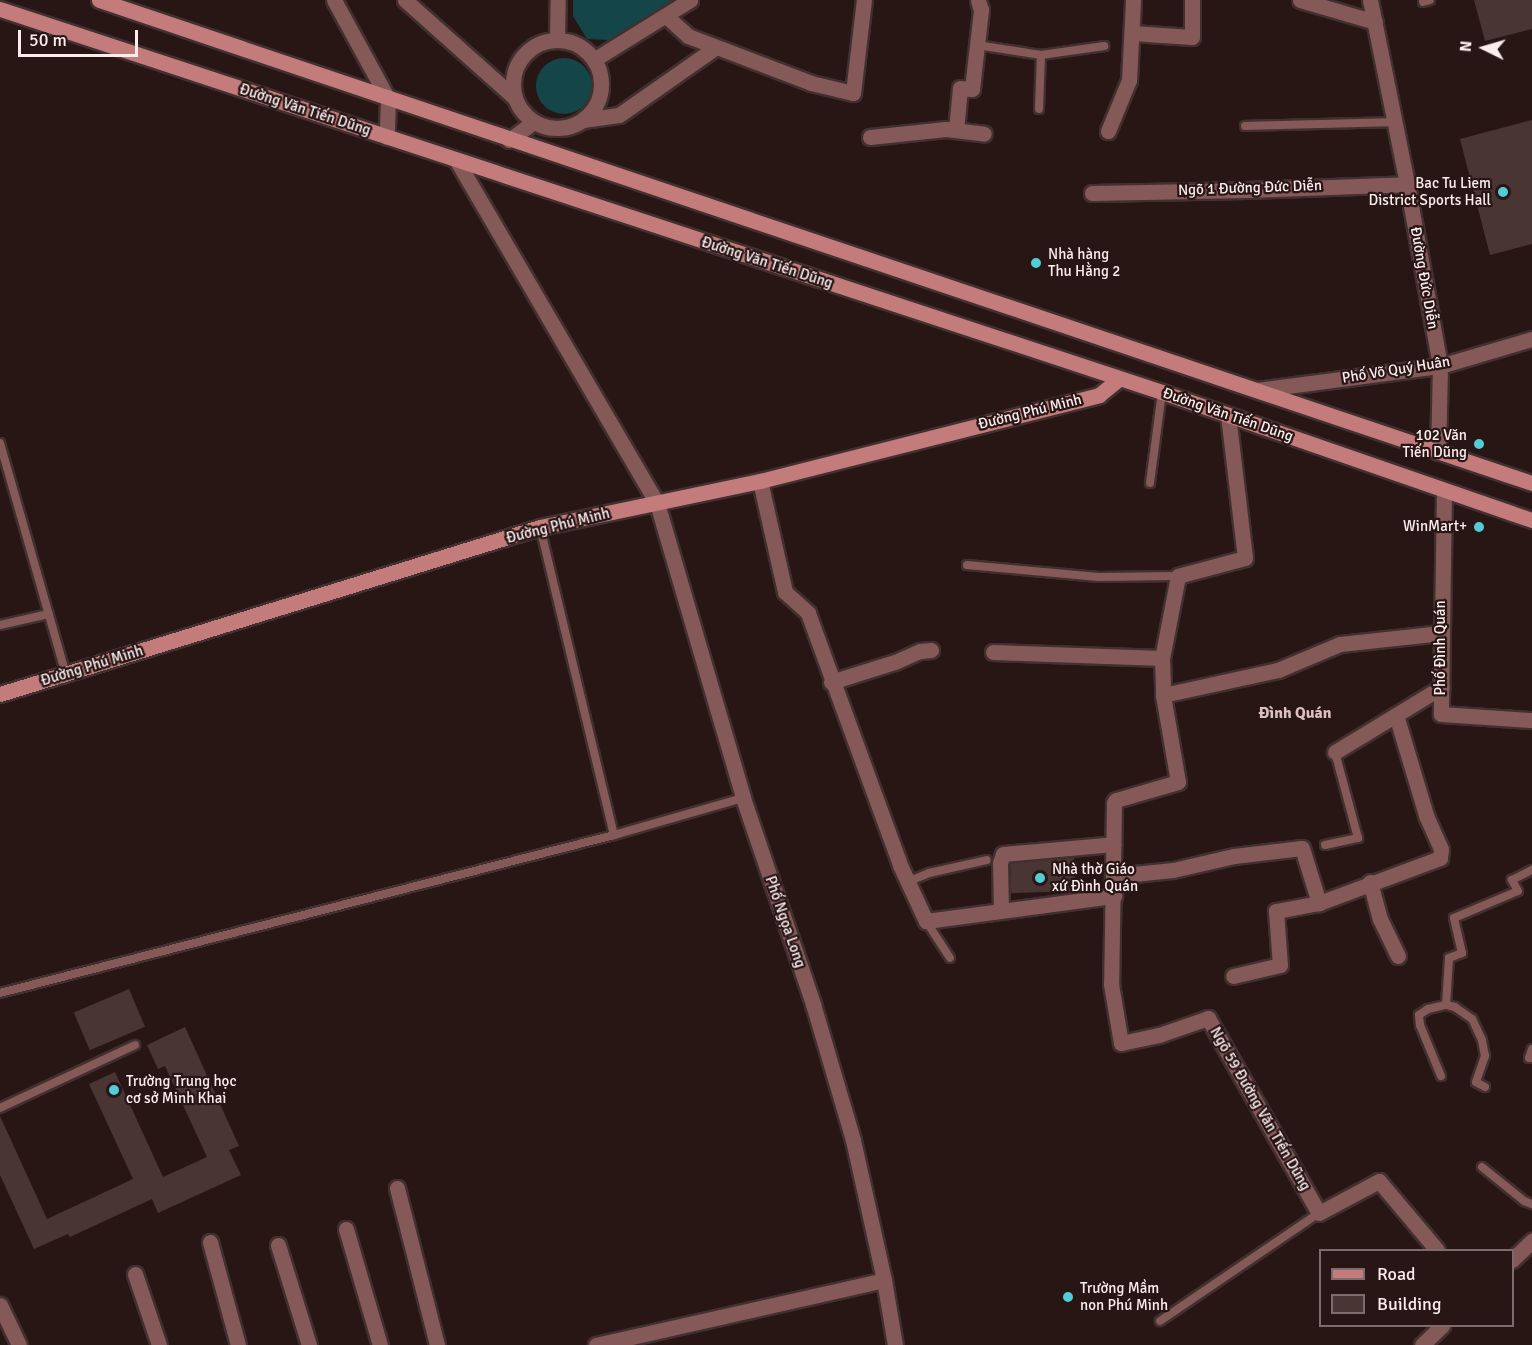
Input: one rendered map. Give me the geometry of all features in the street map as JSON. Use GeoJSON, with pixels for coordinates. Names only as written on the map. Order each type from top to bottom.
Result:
{"type":"FeatureCollection","features":[{"type":"Feature","properties":{"kind":"main road"},"geometry":{"type":"LineString","coordinates":[[99,0],[1532,483]]}},
{"type":"Feature","properties":{"kind":"main road","name":"Đường Văn Tiến Dũng"},"geometry":{"type":"LineString","coordinates":[[0,9],[1162,392],[1532,520]]}},
{"type":"Feature","properties":{"kind":"main road","name":"Đường Phú Minh"},"geometry":{"type":"LineString","coordinates":[[0,694],[540,527],[760,481],[1099,395],[1119,379]]}},
{"type":"Feature","properties":{"kind":"street"},"geometry":{"type":"LineString","coordinates":[[334,0],[388,99],[387,137]]}},
{"type":"Feature","properties":{"kind":"street"},"geometry":{"type":"LineString","coordinates":[[405,0],[515,98],[523,112],[534,122],[550,128],[568,127],[583,120],[619,115],[716,47]]}},
{"type":"Feature","properties":{"kind":"street"},"geometry":{"type":"LineString","coordinates":[[557,39],[558,0]]}},
{"type":"Feature","properties":{"kind":"street"},"geometry":{"type":"LineString","coordinates":[[595,59],[690,0]]}},
{"type":"Feature","properties":{"kind":"street"},"geometry":{"type":"LineString","coordinates":[[666,16],[688,36],[811,82],[853,93],[864,0]]}},
{"type":"Feature","properties":{"kind":"street"},"geometry":{"type":"LineString","coordinates":[[956,130],[960,88],[972,89],[981,10],[978,0]]}},
{"type":"Feature","properties":{"kind":"street"},"geometry":{"type":"LineString","coordinates":[[1108,130],[1129,80],[1133,0]]}},
{"type":"Feature","properties":{"kind":"street"},"geometry":{"type":"LineString","coordinates":[[1132,33],[1192,37],[1192,0]]}},
{"type":"Feature","properties":{"kind":"street"},"geometry":{"type":"LineString","coordinates":[[1299,0],[1375,22]]}},
{"type":"Feature","properties":{"kind":"street","name":"Đường Đức Diễn"},"geometry":{"type":"LineString","coordinates":[[1370,0],[1440,366],[1438,452]]}},
{"type":"Feature","properties":{"kind":"street"},"geometry":{"type":"LineString","coordinates":[[515,98],[513,77],[521,58],[537,44],[557,39],[572,41],[585,48],[595,59],[601,75],[601,92],[595,108],[583,120]]}},
{"type":"Feature","properties":{"kind":"street"},"geometry":{"type":"LineString","coordinates":[[509,140],[534,122]]}},
{"type":"Feature","properties":{"kind":"street"},"geometry":{"type":"LineString","coordinates":[[870,137],[946,129],[984,134]]}},
{"type":"Feature","properties":{"kind":"street","name":"Phố Ngọa Long"},"geometry":{"type":"LineString","coordinates":[[457,160],[657,503],[743,798],[813,1004],[846,1118],[884,1280],[895,1345]]}},
{"type":"Feature","properties":{"kind":"street","name":"Ngõ 1 Đường Đức Diễn"},"geometry":{"type":"LineString","coordinates":[[1092,193],[1407,184]]}},
{"type":"Feature","properties":{"kind":"street","name":"Phố Võ Quý Huân"},"geometry":{"type":"LineString","coordinates":[[1257,390],[1440,366],[1532,339]]}},
{"type":"Feature","properties":{"kind":"street"},"geometry":{"type":"LineString","coordinates":[[1178,576],[1245,558],[1228,415]]}},
{"type":"Feature","properties":{"kind":"street"},"geometry":{"type":"LineString","coordinates":[[760,481],[785,592],[807,613],[907,882],[926,921],[1001,909],[1114,896]]}},
{"type":"Feature","properties":{"kind":"street","name":"Phố Đình Quán"},"geometry":{"type":"LineString","coordinates":[[1443,490],[1442,714],[1532,720]]}},
{"type":"Feature","properties":{"kind":"street","name":"Ngõ 59 Đường Văn Tiến Dũng"},"geometry":{"type":"LineString","coordinates":[[1178,576],[1162,658],[1163,694],[1178,782],[1116,800],[1114,803],[1112,984],[1121,1043],[1159,1035],[1208,1018],[1319,1213]]}},
{"type":"Feature","properties":{"kind":"street"},"geometry":{"type":"LineString","coordinates":[[1163,694],[1278,670],[1340,644],[1441,633]]}},
{"type":"Feature","properties":{"kind":"street"},"geometry":{"type":"LineString","coordinates":[[831,682],[895,662],[920,651],[931,650]]}},
{"type":"Feature","properties":{"kind":"street"},"geometry":{"type":"LineString","coordinates":[[993,652],[1162,658]]}},
{"type":"Feature","properties":{"kind":"street"},"geometry":{"type":"LineString","coordinates":[[1335,752],[1442,687]]}},
{"type":"Feature","properties":{"kind":"street"},"geometry":{"type":"LineString","coordinates":[[1233,976],[1280,965],[1276,911],[1318,903],[1370,882],[1433,861],[1441,854],[1396,715]]}},
{"type":"Feature","properties":{"kind":"street"},"geometry":{"type":"LineString","coordinates":[[1001,909],[1000,863],[1006,853],[1114,844]]}},
{"type":"Feature","properties":{"kind":"street"},"geometry":{"type":"LineString","coordinates":[[1114,876],[1173,870],[1234,856],[1302,848],[1318,903]]}},
{"type":"Feature","properties":{"kind":"street"},"geometry":{"type":"LineString","coordinates":[[1370,882],[1380,919],[1398,956]]}},
{"type":"Feature","properties":{"kind":"street"},"geometry":{"type":"LineString","coordinates":[[1319,1213],[1379,1181],[1435,1249]]}},
{"type":"Feature","properties":{"kind":"street"},"geometry":{"type":"LineString","coordinates":[[397,1188],[437,1345]]}},
{"type":"Feature","properties":{"kind":"street"},"geometry":{"type":"LineString","coordinates":[[346,1229],[380,1345]]}},
{"type":"Feature","properties":{"kind":"street"},"geometry":{"type":"LineString","coordinates":[[1514,1258],[1532,1241]]}},
{"type":"Feature","properties":{"kind":"street"},"geometry":{"type":"LineString","coordinates":[[210,1242],[238,1345]]}},
{"type":"Feature","properties":{"kind":"street"},"geometry":{"type":"LineString","coordinates":[[278,1245],[309,1345]]}},
{"type":"Feature","properties":{"kind":"street"},"geometry":{"type":"LineString","coordinates":[[135,1274],[159,1345]]}},
{"type":"Feature","properties":{"kind":"street"},"geometry":{"type":"LineString","coordinates":[[596,1345],[884,1280]]}},
{"type":"Feature","properties":{"kind":"street"},"geometry":{"type":"LineString","coordinates":[[0,1305],[20,1345]]}},
{"type":"Feature","properties":{"kind":"street"},"geometry":{"type":"LineString","coordinates":[[1422,1345],[1441,1327]]}},
{"type":"Feature","properties":{"kind":"lane"},"geometry":{"type":"LineString","coordinates":[[977,45],[1041,55],[1104,46]]}},
{"type":"Feature","properties":{"kind":"lane"},"geometry":{"type":"LineString","coordinates":[[1039,110],[1041,55]]}},
{"type":"Feature","properties":{"kind":"lane"},"geometry":{"type":"LineString","coordinates":[[1245,126],[1395,122]]}},
{"type":"Feature","properties":{"kind":"lane"},"geometry":{"type":"LineString","coordinates":[[1150,483],[1162,392]]}},
{"type":"Feature","properties":{"kind":"lane"},"geometry":{"type":"LineString","coordinates":[[0,443],[66,674]]}},
{"type":"Feature","properties":{"kind":"lane"},"geometry":{"type":"LineString","coordinates":[[540,527],[614,835]]}},
{"type":"Feature","properties":{"kind":"lane"},"geometry":{"type":"LineString","coordinates":[[967,566],[1098,577],[1178,576]]}},
{"type":"Feature","properties":{"kind":"lane"},"geometry":{"type":"LineString","coordinates":[[0,625],[49,614]]}},
{"type":"Feature","properties":{"kind":"lane"},"geometry":{"type":"LineString","coordinates":[[1325,845],[1358,838],[1335,752]]}},
{"type":"Feature","properties":{"kind":"lane"},"geometry":{"type":"LineString","coordinates":[[0,993],[614,835],[743,798]]}},
{"type":"Feature","properties":{"kind":"lane"},"geometry":{"type":"LineString","coordinates":[[907,882],[928,873],[987,860]]}},
{"type":"Feature","properties":{"kind":"lane"},"geometry":{"type":"LineString","coordinates":[[1446,1005],[1449,958],[1462,953],[1454,918],[1518,891],[1512,880],[1532,870]]}},
{"type":"Feature","properties":{"kind":"lane"},"geometry":{"type":"LineString","coordinates":[[926,921],[950,958]]}},
{"type":"Feature","properties":{"kind":"lane"},"geometry":{"type":"LineString","coordinates":[[1441,1076],[1428,1047],[1419,1015],[1428,1009],[1446,1005],[1455,1007],[1472,1019],[1482,1040],[1485,1056],[1476,1082],[1485,1087]]}},
{"type":"Feature","properties":{"kind":"lane"},"geometry":{"type":"LineString","coordinates":[[0,1108],[135,1045]]}},
{"type":"Feature","properties":{"kind":"lane"},"geometry":{"type":"LineString","coordinates":[[1532,1049],[1529,1058],[1532,1058]]}},
{"type":"Feature","properties":{"kind":"lane"},"geometry":{"type":"LineString","coordinates":[[1482,1167],[1524,1201],[1532,1204]]}},
{"type":"Feature","properties":{"kind":"lane"},"geometry":{"type":"LineString","coordinates":[[1160,1321],[1319,1213]]}},
{"type":"Feature","properties":{"kind":"water"},"geometry":{"type":"Polygon","coordinates":[[[573,0],[680,0],[609,40],[587,39],[573,16],[573,0]]]}},
{"type":"Feature","properties":{"kind":"water"},"geometry":{"type":"Polygon","coordinates":[[[564,58],[575,60],[584,66],[590,75],[592,86],[590,97],[584,106],[575,112],[564,114],[553,112],[544,106],[538,97],[536,86],[538,75],[544,66],[553,60],[564,58]]]}},
{"type":"Feature","properties":{"kind":"building"},"geometry":{"type":"Polygon","coordinates":[[[1474,0],[1532,0],[1532,29],[1485,41],[1474,0]]]}},
{"type":"Feature","properties":{"kind":"building","name":"Bac Tu Liem District Sports Hall"},"geometry":{"type":"Polygon","coordinates":[[[1532,120],[1532,244],[1490,255],[1460,139],[1532,120]]]}},
{"type":"Feature","properties":{"kind":"building","name":"Nhà thờ Giáo xứ Đình Quán"},"geometry":{"type":"Polygon","coordinates":[[[1074,858],[1075,891],[1011,893],[1010,860],[1074,858]]]}},
{"type":"Feature","properties":{"kind":"building"},"geometry":{"type":"Polygon","coordinates":[[[129,989],[145,1027],[90,1050],[74,1012],[129,989]]]}},
{"type":"Feature","properties":{"kind":"building"},"geometry":{"type":"Polygon","coordinates":[[[185,1027],[239,1146],[229,1150],[241,1175],[158,1213],[152,1199],[70,1237],[68,1234],[34,1249],[0,1175],[0,1116],[47,1219],[133,1179],[89,1084],[115,1072],[163,1177],[207,1157],[165,1066],[158,1069],[147,1045],[185,1027]]]}},
{"type":"Feature","properties":{"kind":"place","name":"Bac Tu Liem District Sports Hall"},"geometry":{"type":"Point","coordinates":[1503,192]}},
{"type":"Feature","properties":{"kind":"place","name":"Nhà hàng Thu Hằng 2"},"geometry":{"type":"Point","coordinates":[1036,263]}},
{"type":"Feature","properties":{"kind":"place","name":"102 Văn Tiến Dũng"},"geometry":{"type":"Point","coordinates":[1479,444]}},
{"type":"Feature","properties":{"kind":"place","name":"WinMart+"},"geometry":{"type":"Point","coordinates":[1479,527]}},
{"type":"Feature","properties":{"kind":"place","name":"Nhà thờ Giáo xứ Đình Quán"},"geometry":{"type":"Point","coordinates":[1040,878]}},
{"type":"Feature","properties":{"kind":"place","name":"Trường Trung học cơ sở Minh Khai"},"geometry":{"type":"Point","coordinates":[114,1090]}},
{"type":"Feature","properties":{"kind":"place","name":"Trường Mầm non Phú Minh"},"geometry":{"type":"Point","coordinates":[1068,1297]}},
{"type":"Feature","properties":{"kind":"district","name":"Đình Quán"},"geometry":{"type":"Point","coordinates":[1295,713]}}]}
